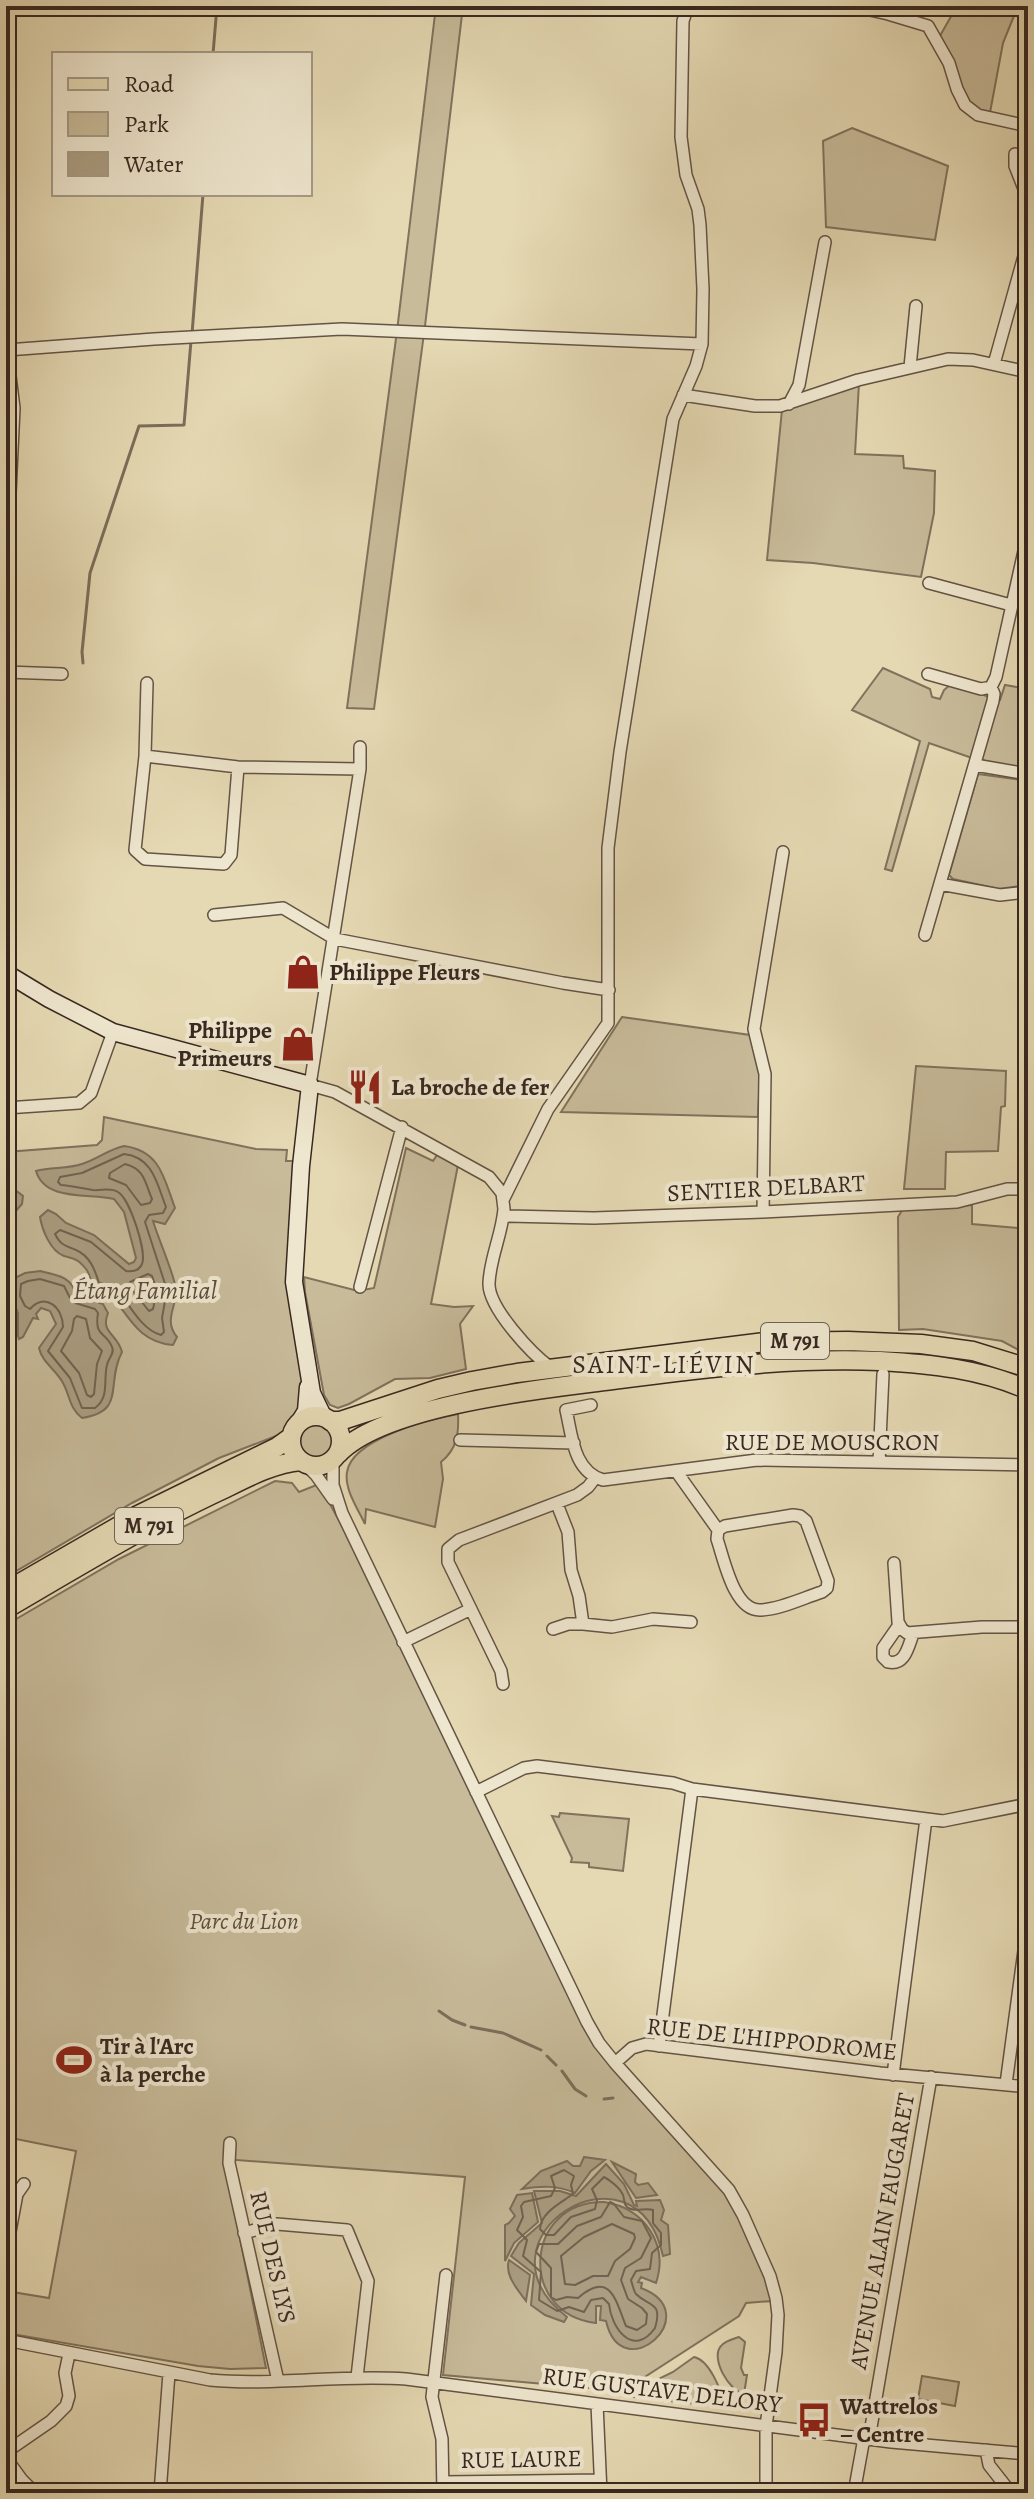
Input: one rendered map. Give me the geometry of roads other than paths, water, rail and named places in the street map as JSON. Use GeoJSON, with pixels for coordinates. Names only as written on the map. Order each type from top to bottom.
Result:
{"type":"FeatureCollection","features":[{"type":"Feature","properties":{"kind":"main road","name":"M 791"},"geometry":{"type":"LineString","coordinates":[[327,1419],[340,1421],[438,1389],[517,1373],[728,1346],[826,1341],[897,1343],[950,1347],[1028,1368]]}},
{"type":"Feature","properties":{"kind":"main road","name":"M 791"},"geometry":{"type":"LineString","coordinates":[[335,1457],[354,1440],[394,1423],[465,1402],[739,1364],[839,1360],[926,1365],[978,1372],[1028,1390]]}},
{"type":"Feature","properties":{"kind":"main road"},"geometry":{"type":"LineString","coordinates":[[310,1417],[327,1419],[340,1436],[335,1457],[321,1466],[302,1462],[293,1452],[295,1431],[310,1417]]}},
{"type":"Feature","properties":{"kind":"main road","name":"M 791"},"geometry":{"type":"LineString","coordinates":[[6,1591],[136,1516],[277,1447],[295,1431]]}},
{"type":"Feature","properties":{"kind":"main road","name":"M 791"},"geometry":{"type":"LineString","coordinates":[[6,1609],[177,1511],[249,1477],[284,1464],[302,1462]]}},
{"type":"Feature","properties":{"kind":"street"},"geometry":{"type":"LineString","coordinates":[[551,1368],[523,1341],[495,1304],[489,1287],[504,1198],[548,1109],[606,1028],[609,990],[608,841],[629,690],[672,427],[702,344],[700,225],[696,201],[686,175],[681,137],[683,21],[688,6]]}},
{"type":"Feature","properties":{"kind":"street"},"geometry":{"type":"LineString","coordinates":[[852,6],[928,26],[949,63],[965,105],[978,115],[1028,126]]}},
{"type":"Feature","properties":{"kind":"street"},"geometry":{"type":"LineString","coordinates":[[1015,154],[1015,166],[1028,199]]}},
{"type":"Feature","properties":{"kind":"street"},"geometry":{"type":"LineString","coordinates":[[994,364],[1028,234]]}},
{"type":"Feature","properties":{"kind":"street"},"geometry":{"type":"LineString","coordinates":[[789,404],[799,385],[825,242]]}},
{"type":"Feature","properties":{"kind":"street"},"geometry":{"type":"LineString","coordinates":[[910,367],[916,306]]}},
{"type":"Feature","properties":{"kind":"street"},"geometry":{"type":"LineString","coordinates":[[6,519],[9,514],[14,408],[7,346],[342,329],[702,344]]}},
{"type":"Feature","properties":{"kind":"street"},"geometry":{"type":"LineString","coordinates":[[683,395],[762,407],[789,404],[858,380],[957,359],[1028,372]]}},
{"type":"Feature","properties":{"kind":"street"},"geometry":{"type":"LineString","coordinates":[[925,935],[993,701],[991,687],[996,677],[1028,533]]}},
{"type":"Feature","properties":{"kind":"street"},"geometry":{"type":"LineString","coordinates":[[929,583],[1011,605]]}},
{"type":"Feature","properties":{"kind":"street"},"geometry":{"type":"LineString","coordinates":[[6,672],[62,674]]}},
{"type":"Feature","properties":{"kind":"street"},"geometry":{"type":"LineString","coordinates":[[928,674],[981,689],[991,687]]}},
{"type":"Feature","properties":{"kind":"street"},"geometry":{"type":"LineString","coordinates":[[147,683],[145,756],[135,850],[145,859],[224,864],[231,855],[238,767]]}},
{"type":"Feature","properties":{"kind":"street"},"geometry":{"type":"LineString","coordinates":[[327,1419],[316,1405],[307,1370],[294,1282],[301,1166],[310,1085],[335,939],[360,769],[360,747]]}},
{"type":"Feature","properties":{"kind":"street"},"geometry":{"type":"LineString","coordinates":[[145,756],[238,767],[360,769]]}},
{"type":"Feature","properties":{"kind":"street"},"geometry":{"type":"LineString","coordinates":[[975,765],[1028,774]]}},
{"type":"Feature","properties":{"kind":"street"},"geometry":{"type":"LineString","coordinates":[[763,1212],[765,1074],[754,1029],[783,852]]}},
{"type":"Feature","properties":{"kind":"street"},"geometry":{"type":"LineString","coordinates":[[940,884],[1000,895],[1028,892]]}},
{"type":"Feature","properties":{"kind":"street"},"geometry":{"type":"LineString","coordinates":[[214,915],[283,908],[335,939],[609,990]]}},
{"type":"Feature","properties":{"kind":"street"},"geometry":{"type":"LineString","coordinates":[[6,973],[113,1032],[328,1088],[489,1177],[504,1198]]}},
{"type":"Feature","properties":{"kind":"street"},"geometry":{"type":"LineString","coordinates":[[6,1108],[79,1103],[91,1093],[113,1032]]}},
{"type":"Feature","properties":{"kind":"street"},"geometry":{"type":"LineString","coordinates":[[360,1287],[402,1127]]}},
{"type":"Feature","properties":{"kind":"street","name":"SENTIER DELBART"},"geometry":{"type":"LineString","coordinates":[[503,1216],[594,1218],[763,1212],[957,1202],[1007,1189],[1028,1189]]}},
{"type":"Feature","properties":{"kind":"street"},"geometry":{"type":"LineString","coordinates":[[517,1373],[525,1358],[523,1341]]}},
{"type":"Feature","properties":{"kind":"street"},"geometry":{"type":"LineString","coordinates":[[295,1431],[307,1406],[307,1370]]}},
{"type":"Feature","properties":{"kind":"street"},"geometry":{"type":"LineString","coordinates":[[879,1462],[883,1374]]}},
{"type":"Feature","properties":{"kind":"street"},"geometry":{"type":"LineString","coordinates":[[503,1684],[501,1671],[448,1562],[447,1553],[459,1540],[557,1504],[583,1491],[595,1478],[580,1463],[566,1410],[591,1405]]}},
{"type":"Feature","properties":{"kind":"street"},"geometry":{"type":"LineString","coordinates":[[460,1440],[574,1443]]}},
{"type":"Feature","properties":{"kind":"street"},"geometry":{"type":"LineString","coordinates":[[335,1457],[333,1485],[342,1513],[594,2035],[615,2063],[722,2180],[737,2203],[764,2260],[775,2291],[778,2315],[766,2426],[766,2493]]}},
{"type":"Feature","properties":{"kind":"street","name":"RUE DE MOUSCRON"},"geometry":{"type":"LineString","coordinates":[[595,1478],[611,1480],[757,1460],[1028,1465]]}},
{"type":"Feature","properties":{"kind":"street"},"geometry":{"type":"LineString","coordinates":[[302,1462],[320,1479],[342,1513]]}},
{"type":"Feature","properties":{"kind":"street"},"geometry":{"type":"LineString","coordinates":[[676,1471],[718,1530],[717,1539],[738,1598],[746,1607],[763,1610],[827,1588],[828,1581],[806,1521],[800,1516],[738,1524],[718,1530]]}},
{"type":"Feature","properties":{"kind":"street"},"geometry":{"type":"LineString","coordinates":[[557,1504],[568,1532],[571,1570],[583,1624]]}},
{"type":"Feature","properties":{"kind":"street"},"geometry":{"type":"LineString","coordinates":[[894,1563],[899,1625],[904,1632],[1028,1627]]}},
{"type":"Feature","properties":{"kind":"street"},"geometry":{"type":"LineString","coordinates":[[403,1642],[471,1609]]}},
{"type":"Feature","properties":{"kind":"street"},"geometry":{"type":"LineString","coordinates":[[553,1629],[573,1623],[612,1627],[653,1619],[691,1622]]}},
{"type":"Feature","properties":{"kind":"street"},"geometry":{"type":"LineString","coordinates":[[899,1625],[883,1648],[883,1657],[888,1662],[902,1660],[913,1634]]}},
{"type":"Feature","properties":{"kind":"street"},"geometry":{"type":"LineString","coordinates":[[476,1792],[524,1768],[537,1766],[926,1819],[948,1820],[1028,1804]]}},
{"type":"Feature","properties":{"kind":"street"},"geometry":{"type":"LineString","coordinates":[[659,2046],[692,1789]]}},
{"type":"Feature","properties":{"kind":"street"},"geometry":{"type":"LineString","coordinates":[[893,2075],[926,1819]]}},
{"type":"Feature","properties":{"kind":"street"},"geometry":{"type":"LineString","coordinates":[[1006,2084],[1028,1921]]}},
{"type":"Feature","properties":{"kind":"street","name":"RUE DE L'HIPPODROME"},"geometry":{"type":"LineString","coordinates":[[615,2063],[636,2045],[659,2046],[893,2075],[1028,2087]]}},
{"type":"Feature","properties":{"kind":"street","name":"AVENUE ALAIN FAUGARET"},"geometry":{"type":"LineString","coordinates":[[854,2493],[867,2438],[931,2077]]}},
{"type":"Feature","properties":{"kind":"street","name":"RUE DES LYS"},"geometry":{"type":"LineString","coordinates":[[230,2143],[229,2163],[278,2381]]}},
{"type":"Feature","properties":{"kind":"street"},"geometry":{"type":"LineString","coordinates":[[6,2253],[11,2193],[24,2184]]}},
{"type":"Feature","properties":{"kind":"street"},"geometry":{"type":"LineString","coordinates":[[244,2233],[277,2224],[347,2230],[368,2281],[357,2377]]}},
{"type":"Feature","properties":{"kind":"street"},"geometry":{"type":"LineString","coordinates":[[443,2488],[442,2439],[432,2397],[446,2275]]}},
{"type":"Feature","properties":{"kind":"street","name":"RUE GUSTAVE DELORY"},"geometry":{"type":"LineString","coordinates":[[6,2340],[225,2382],[386,2377],[766,2426],[1028,2454]]}},
{"type":"Feature","properties":{"kind":"street"},"geometry":{"type":"LineString","coordinates":[[35,2493],[22,2480],[6,2455],[66,2406],[69,2396],[65,2373],[69,2354]]}},
{"type":"Feature","properties":{"kind":"street"},"geometry":{"type":"LineString","coordinates":[[160,2493],[169,2373]]}},
{"type":"Feature","properties":{"kind":"street"},"geometry":{"type":"LineString","coordinates":[[597,2404],[600,2487]]}},
{"type":"Feature","properties":{"kind":"street"},"geometry":{"type":"LineString","coordinates":[[986,2450],[989,2465],[1011,2493]]}},
{"type":"Feature","properties":{"kind":"street","name":"RUE LAURE"},"geometry":{"type":"LineString","coordinates":[[443,2488],[600,2487]]}},
{"type":"Feature","properties":{"kind":"water","name":"Étang Familial"},"geometry":{"type":"Polygon","coordinates":[[[124,1146],[136,1149],[153,1160],[164,1177],[175,1208],[165,1224],[153,1221],[176,1289],[171,1325],[177,1337],[173,1345],[151,1339],[129,1319],[109,1292],[97,1292],[81,1263],[55,1249],[41,1222],[40,1217],[48,1210],[66,1223],[94,1235],[129,1264],[134,1262],[136,1258],[124,1212],[114,1199],[58,1192],[41,1181],[36,1171],[82,1164],[124,1146]]]}},
{"type":"Feature","properties":{"kind":"water"},"geometry":{"type":"Polygon","coordinates":[[[6,1183],[23,1196],[22,1204],[6,1222],[6,1183]]]}},
{"type":"Feature","properties":{"kind":"water","name":"Étang Familial"},"geometry":{"type":"Polygon","coordinates":[[[40,1271],[63,1278],[71,1284],[76,1295],[103,1304],[108,1313],[106,1325],[122,1352],[110,1402],[96,1414],[82,1418],[78,1414],[61,1380],[41,1353],[39,1348],[56,1324],[50,1311],[41,1308],[36,1314],[38,1319],[33,1318],[19,1339],[18,1313],[12,1298],[15,1278],[40,1271]]]}},
{"type":"Feature","properties":{"kind":"water"},"geometry":{"type":"Polygon","coordinates":[[[584,2157],[605,2160],[591,2171],[575,2193],[549,2187],[522,2189],[541,2171],[567,2161],[573,2166],[580,2166],[584,2157]]]}},
{"type":"Feature","properties":{"kind":"water"},"geometry":{"type":"Polygon","coordinates":[[[612,2162],[636,2174],[635,2182],[638,2185],[648,2183],[657,2195],[636,2198],[612,2162]]]}},
{"type":"Feature","properties":{"kind":"water"},"geometry":{"type":"Polygon","coordinates":[[[606,2164],[624,2184],[634,2205],[637,2206],[636,2201],[660,2200],[664,2210],[661,2220],[668,2225],[670,2254],[663,2256],[647,2219],[622,2202],[594,2200],[567,2210],[545,2230],[535,2257],[541,2287],[567,2317],[564,2322],[545,2315],[531,2305],[534,2274],[511,2256],[519,2243],[542,2223],[534,2191],[560,2191],[576,2196],[606,2164]]]}},
{"type":"Feature","properties":{"kind":"water"},"geometry":{"type":"Polygon","coordinates":[[[532,2193],[538,2222],[514,2243],[505,2261],[505,2225],[515,2216],[510,2209],[517,2195],[532,2193]]]}},
{"type":"Feature","properties":{"kind":"water"},"geometry":{"type":"Polygon","coordinates":[[[604,2202],[631,2212],[650,2230],[656,2242],[659,2269],[656,2283],[641,2277],[638,2282],[642,2283],[641,2288],[659,2299],[666,2313],[664,2328],[655,2340],[642,2347],[628,2348],[615,2340],[606,2321],[600,2320],[601,2306],[596,2306],[596,2323],[570,2315],[553,2300],[543,2280],[540,2259],[545,2237],[558,2219],[577,2207],[604,2202]]]}},
{"type":"Feature","properties":{"kind":"water"},"geometry":{"type":"Polygon","coordinates":[[[509,2260],[530,2275],[526,2301],[510,2277],[509,2260]]]}},
{"type":"Feature","properties":{"kind":"waterway"},"geometry":{"type":"LineString","coordinates":[[213,52],[217,6]]}},
{"type":"Feature","properties":{"kind":"waterway"},"geometry":{"type":"LineString","coordinates":[[192,334],[203,196]]}},
{"type":"Feature","properties":{"kind":"waterway"},"geometry":{"type":"LineString","coordinates":[[83,663],[90,573],[139,426],[184,425],[191,341]]}},
{"type":"Feature","properties":{"kind":"waterway"},"geometry":{"type":"LineString","coordinates":[[439,2011],[465,2025]]}},
{"type":"Feature","properties":{"kind":"waterway"},"geometry":{"type":"LineString","coordinates":[[471,2027],[503,2033],[541,2050]]}},
{"type":"Feature","properties":{"kind":"waterway"},"geometry":{"type":"LineString","coordinates":[[547,2056],[556,2065]]}},
{"type":"Feature","properties":{"kind":"waterway"},"geometry":{"type":"LineString","coordinates":[[562,2071],[575,2089],[586,2096]]}},
{"type":"Feature","properties":{"kind":"waterway"},"geometry":{"type":"LineString","coordinates":[[604,2099],[613,2098]]}},
{"type":"Feature","properties":{"kind":"place","name":"Philippe Fleurs"},"geometry":{"type":"Point","coordinates":[303,972]}},
{"type":"Feature","properties":{"kind":"place","name":"Philippe Primeurs"},"geometry":{"type":"Point","coordinates":[298,1044]}},
{"type":"Feature","properties":{"kind":"place","name":"La broche de fer"},"geometry":{"type":"Point","coordinates":[365,1087]}},
{"type":"Feature","properties":{"kind":"place","name":"Tir à l'Arc à la perche"},"geometry":{"type":"Point","coordinates":[74,2060]}},
{"type":"Feature","properties":{"kind":"place","name":"Wattrelos – Centre"},"geometry":{"type":"Point","coordinates":[814,2420]}},
{"type":"Feature","properties":{"kind":"district","name":"SAINT-LIÉVIN"},"geometry":{"type":"Point","coordinates":[664,1364]}},
{"type":"Feature","properties":{"kind":"park label","name":"Parc du Lion"},"geometry":{"type":"Point","coordinates":[244,1921]}}]}
